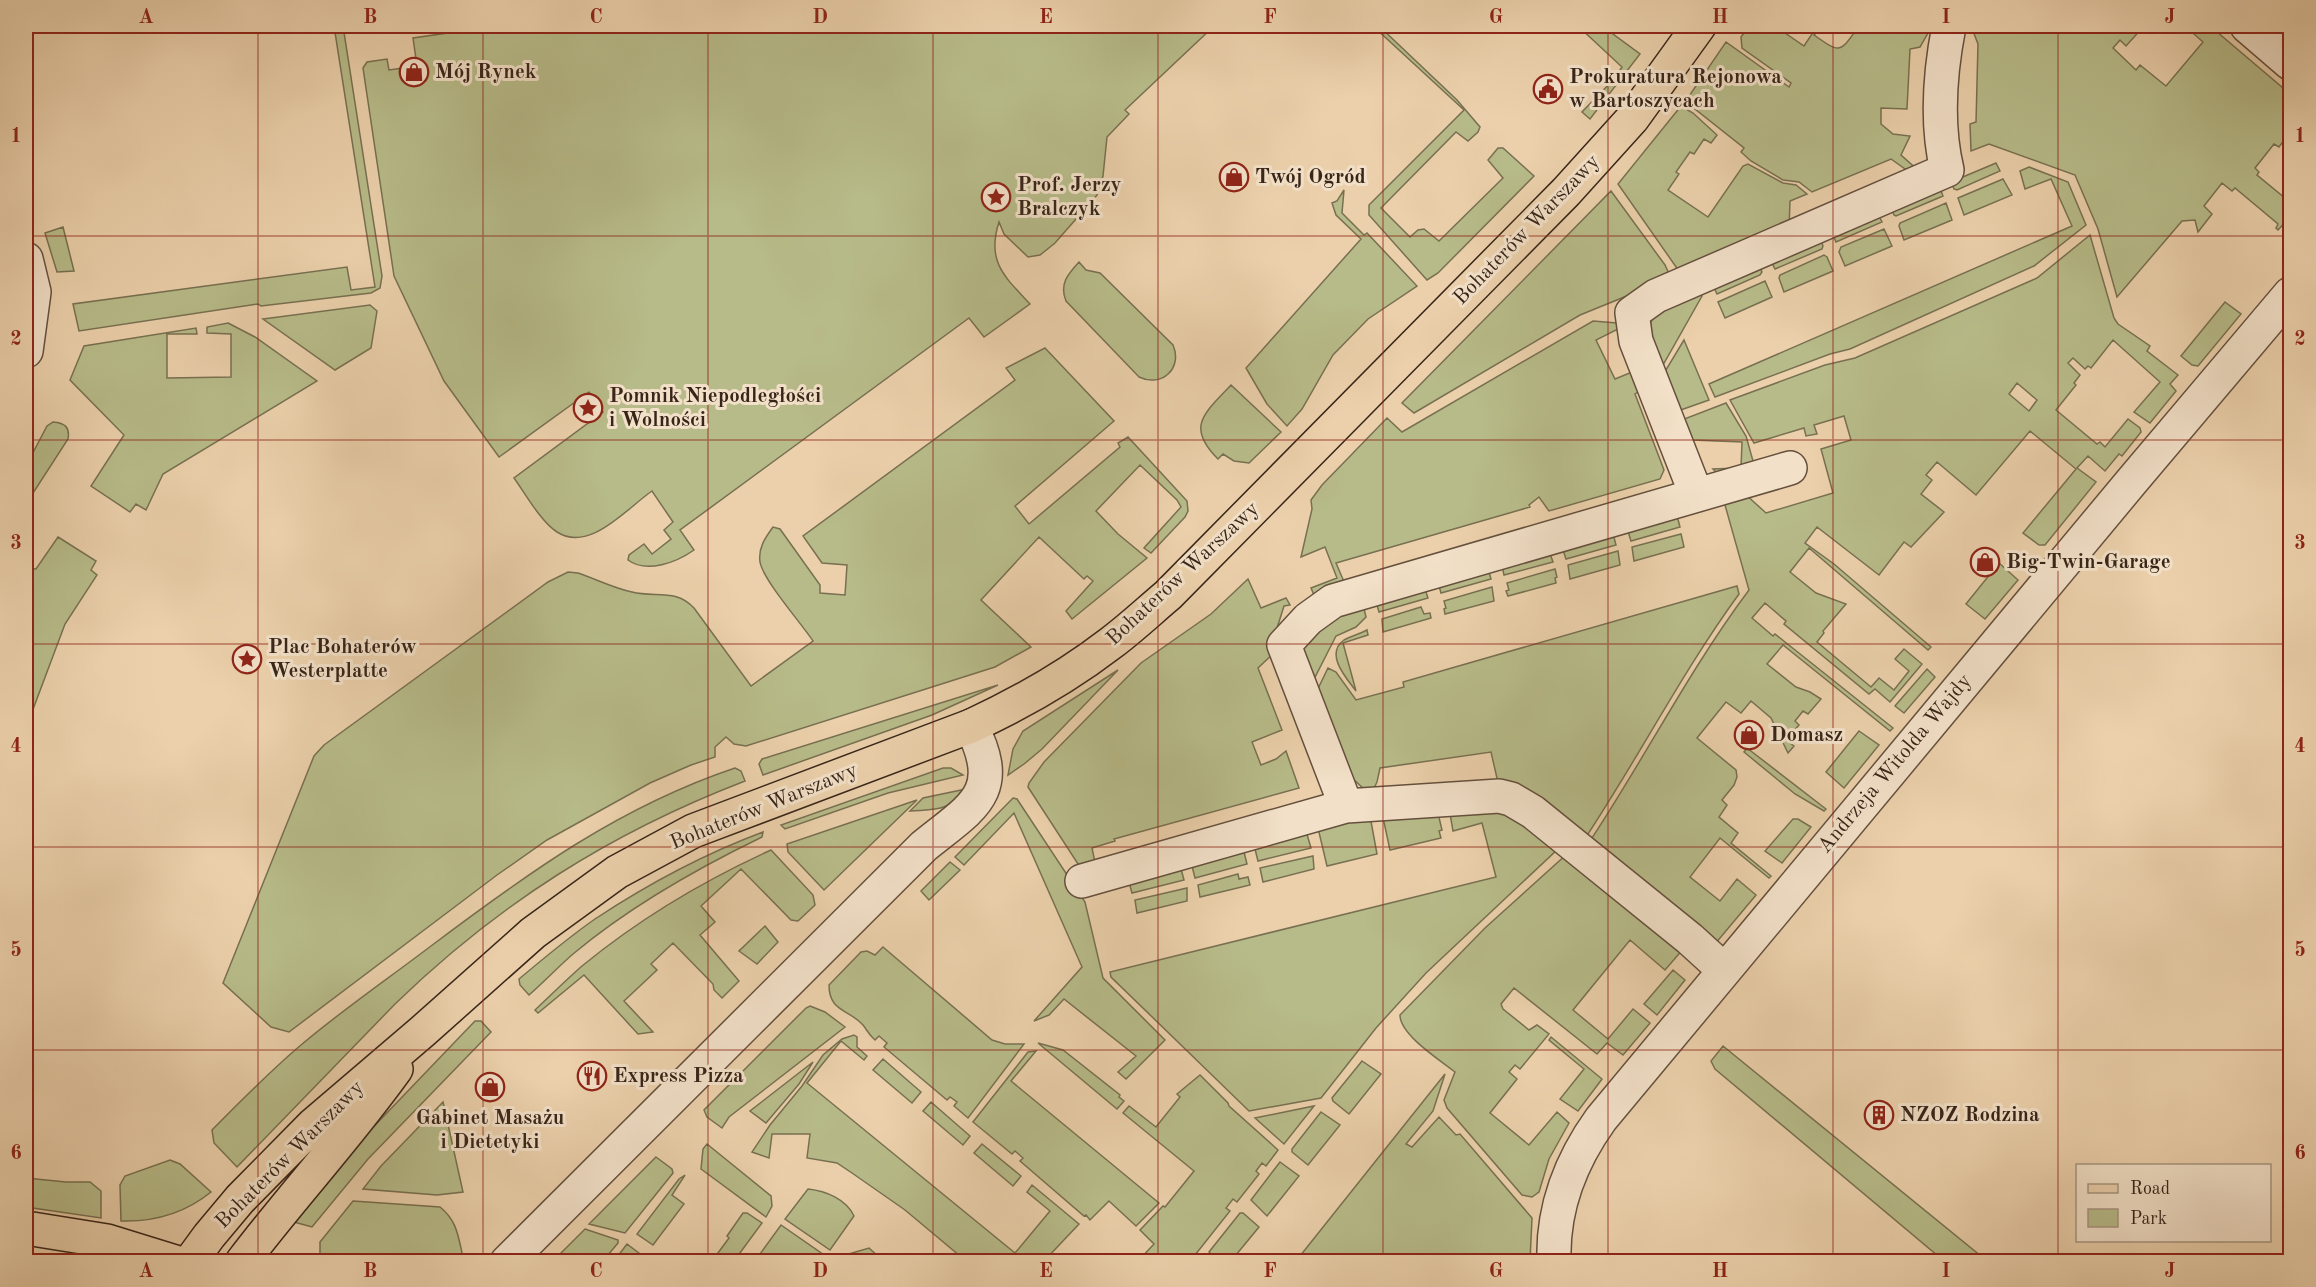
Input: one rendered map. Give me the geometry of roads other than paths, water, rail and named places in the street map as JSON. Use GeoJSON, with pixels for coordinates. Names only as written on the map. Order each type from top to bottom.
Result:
{"type":"FeatureCollection","features":[{"type":"Feature","properties":{"kind":"main road","name":"Bohaterów Warszawy"},"geometry":{"type":"LineString","coordinates":[[190,1262],[240,1199],[312,1125],[423,1031],[533,933],[617,872],[693,831],[971,726],[1016,705],[1050,685],[1112,643],[1168,595],[1566,192],[1632,119],[1699,26]]}},
{"type":"Feature","properties":{"kind":"main road","name":"Bohaterów Warszawy"},"geometry":{"type":"LineString","coordinates":[[242,1262],[269,1226],[369,1107],[423,1031]]}},
{"type":"Feature","properties":{"kind":"main road"},"geometry":{"type":"LineString","coordinates":[[26,1228],[107,1240],[175,1262]]}},
{"type":"Feature","properties":{"kind":"street"},"geometry":{"type":"LineString","coordinates":[[1696,494],[1636,341],[1632,312],[1656,296],[1947,170],[1942,147],[1942,60],[1949,26]]}},
{"type":"Feature","properties":{"kind":"street"},"geometry":{"type":"LineString","coordinates":[[2247,26],[2290,63]]}},
{"type":"Feature","properties":{"kind":"street"},"geometry":{"type":"LineString","coordinates":[[26,259],[33,292],[26,348]]}},
{"type":"Feature","properties":{"kind":"street","name":"Andrzeja Witolda Wajdy"},"geometry":{"type":"LineString","coordinates":[[1554,1262],[1553,1240],[1557,1212],[1574,1162],[1587,1139],[1724,970],[2290,294]]}},
{"type":"Feature","properties":{"kind":"street"},"geometry":{"type":"LineString","coordinates":[[1346,806],[1284,645],[1308,619],[1333,601],[1790,468]]}},
{"type":"Feature","properties":{"kind":"street"},"geometry":{"type":"LineString","coordinates":[[507,1262],[924,846],[979,799],[985,782],[985,762],[983,748],[971,726]]}},
{"type":"Feature","properties":{"kind":"street"},"geometry":{"type":"LineString","coordinates":[[1082,881],[1346,806],[1487,796],[1511,799],[1533,812],[1690,939],[1724,970]]}},
{"type":"Feature","properties":{"kind":"place","name":"Mój Rynek"},"geometry":{"type":"Point","coordinates":[414,72]}},
{"type":"Feature","properties":{"kind":"place","name":"Prokuratura Rejonowa w Bartoszycach"},"geometry":{"type":"Point","coordinates":[1548,89]}},
{"type":"Feature","properties":{"kind":"place","name":"Twój Ogród"},"geometry":{"type":"Point","coordinates":[1234,177]}},
{"type":"Feature","properties":{"kind":"place","name":"Prof. Jerzy Bralczyk"},"geometry":{"type":"Point","coordinates":[996,197]}},
{"type":"Feature","properties":{"kind":"place","name":"Pomnik Niepodległości i Wolności"},"geometry":{"type":"Point","coordinates":[588,408]}},
{"type":"Feature","properties":{"kind":"place","name":"Big-Twin-Garage"},"geometry":{"type":"Point","coordinates":[1985,562]}},
{"type":"Feature","properties":{"kind":"place","name":"Plac Bohaterów Westerplatte"},"geometry":{"type":"Point","coordinates":[247,659]}},
{"type":"Feature","properties":{"kind":"place","name":"Domasz"},"geometry":{"type":"Point","coordinates":[1749,735]}},
{"type":"Feature","properties":{"kind":"place","name":"Express Pizza"},"geometry":{"type":"Point","coordinates":[592,1076]}},
{"type":"Feature","properties":{"kind":"place","name":"Gabinet Masażu i Dietetyki"},"geometry":{"type":"Point","coordinates":[490,1087]}},
{"type":"Feature","properties":{"kind":"place","name":"NZOZ Rodzina"},"geometry":{"type":"Point","coordinates":[1879,1115]}}]}
